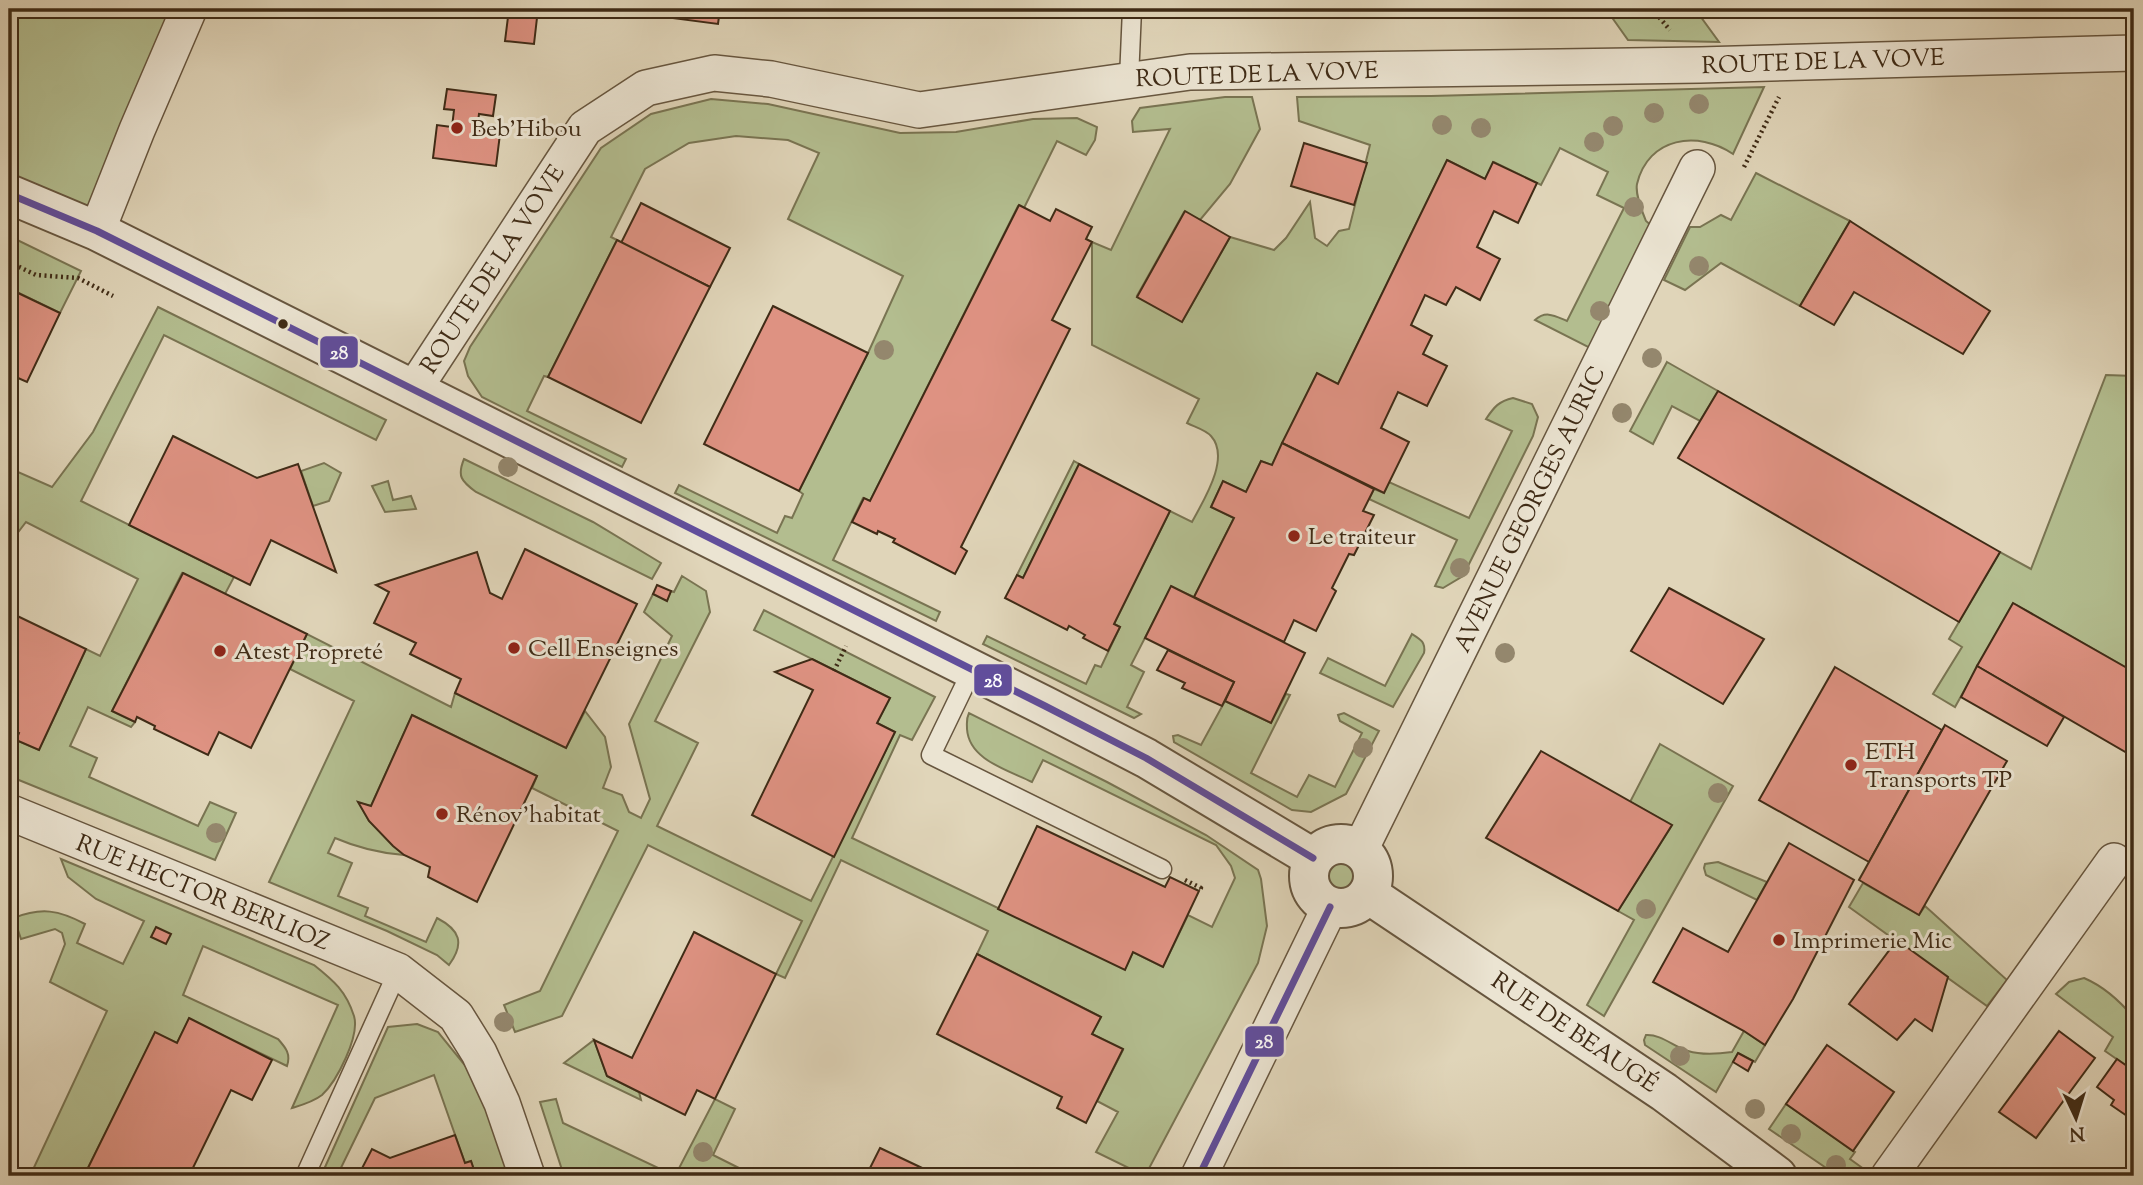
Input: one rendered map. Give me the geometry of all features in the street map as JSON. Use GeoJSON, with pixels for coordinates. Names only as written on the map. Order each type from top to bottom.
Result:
{"type":"FeatureCollection","features":[{"type":"Feature","properties":{"kind":"street"},"geometry":{"type":"LineString","coordinates":[[97,231],[136,130],[189,9]]}},
{"type":"Feature","properties":{"kind":"street","name":"ROUTE DE LA VOVE"},"geometry":{"type":"LineString","coordinates":[[414,389],[585,128],[646,88],[714,73],[771,79],[919,110],[1129,79],[1224,71],[1700,65],[2134,53]]}},
{"type":"Feature","properties":{"kind":"street","name":"AVENUE GEORGES AURIC"},"geometry":{"type":"LineString","coordinates":[[1360,850],[1697,168]]}},
{"type":"Feature","properties":{"kind":"street"},"geometry":{"type":"LineString","coordinates":[[9,194],[97,231],[1146,758],[1313,858]]}},
{"type":"Feature","properties":{"kind":"street","name":"RUE HECTOR BERLIOZ"},"geometry":{"type":"LineString","coordinates":[[9,812],[398,971],[456,1016],[479,1053],[502,1103],[527,1176]]}},
{"type":"Feature","properties":{"kind":"street"},"geometry":{"type":"LineString","coordinates":[[1330,845],[1351,845],[1360,850],[1367,858],[1373,875],[1368,894],[1351,907],[1330,907],[1314,895],[1310,886],[1309,867],[1313,858],[1330,845]]}},
{"type":"Feature","properties":{"kind":"street"},"geometry":{"type":"LineString","coordinates":[[1889,1176],[2114,861]]}},
{"type":"Feature","properties":{"kind":"street","name":"RUE DE BEAUGÉ"},"geometry":{"type":"LineString","coordinates":[[1368,894],[1664,1091],[1777,1176]]}},
{"type":"Feature","properties":{"kind":"street"},"geometry":{"type":"LineString","coordinates":[[1199,1176],[1330,907]]}},
{"type":"Feature","properties":{"kind":"lane"},"geometry":{"type":"LineString","coordinates":[[1129,79],[1132,9]]}},
{"type":"Feature","properties":{"kind":"lane"},"geometry":{"type":"LineString","coordinates":[[972,670],[931,755],[1162,869]]}},
{"type":"Feature","properties":{"kind":"lane"},"geometry":{"type":"LineString","coordinates":[[305,1176],[398,971]]}},
{"type":"Feature","properties":{"kind":"path"},"geometry":{"type":"LineString","coordinates":[[1744,167],[1796,61]]}},
{"type":"Feature","properties":{"kind":"path"},"geometry":{"type":"LineString","coordinates":[[9,262],[36,275],[78,278],[113,296]]}},
{"type":"Feature","properties":{"kind":"green space"},"geometry":{"type":"Polygon","coordinates":[[[9,9],[189,9],[97,231],[9,194],[9,9]]]}},
{"type":"Feature","properties":{"kind":"green space"},"geometry":{"type":"Polygon","coordinates":[[[1606,9],[1695,9],[1719,42],[1628,40],[1606,9]]]}},
{"type":"Feature","properties":{"kind":"green space"},"geometry":{"type":"Polygon","coordinates":[[[1764,87],[1733,154],[1705,142],[1676,142],[1652,156],[1643,168],[1637,184],[1637,193],[1646,221],[1653,227],[1594,350],[1535,320],[1547,315],[1567,321],[1624,208],[1597,195],[1608,172],[1560,148],[1541,185],[1494,162],[1485,179],[1447,160],[1338,384],[1317,373],[1272,465],[1261,461],[1246,492],[1223,481],[1211,507],[1234,518],[1194,597],[1171,587],[1131,665],[1144,672],[1127,707],[1141,714],[1134,718],[983,644],[987,636],[1086,684],[1095,665],[1101,667],[1120,627],[1114,624],[1170,511],[1192,522],[1217,467],[1216,445],[1211,436],[1187,423],[1199,399],[1092,345],[1092,242],[1111,250],[1170,129],[1133,132],[1132,121],[1140,108],[1225,97],[1252,97],[1260,129],[1230,184],[1200,220],[1184,212],[1137,296],[1182,322],[1230,237],[1274,250],[1286,238],[1310,202],[1315,238],[1327,246],[1339,231],[1349,229],[1370,145],[1299,121],[1297,97],[1764,87]]]}},
{"type":"Feature","properties":{"kind":"green space"},"geometry":{"type":"Polygon","coordinates":[[[711,99],[768,104],[900,133],[956,132],[1033,119],[1077,118],[1097,127],[1095,140],[1086,155],[1057,141],[1024,208],[1018,206],[870,501],[863,498],[833,560],[940,612],[936,621],[675,493],[679,485],[777,533],[785,516],[792,518],[803,494],[799,491],[903,276],[788,219],[819,153],[788,140],[736,136],[689,143],[645,169],[611,237],[617,240],[548,377],[544,376],[527,411],[626,459],[622,467],[482,397],[468,376],[464,361],[470,347],[601,148],[651,114],[711,99]]]}},
{"type":"Feature","properties":{"kind":"green space"},"geometry":{"type":"Polygon","coordinates":[[[1756,173],[1850,221],[1800,306],[1721,263],[1685,290],[1664,280],[1690,227],[1700,227],[1721,215],[1731,220],[1756,173]]]}},
{"type":"Feature","properties":{"kind":"green space"},"geometry":{"type":"Polygon","coordinates":[[[9,236],[81,271],[60,313],[17,292],[11,302],[9,300],[9,236]]]}},
{"type":"Feature","properties":{"kind":"green space"},"geometry":{"type":"Polygon","coordinates":[[[158,307],[386,420],[376,440],[164,335],[81,501],[234,577],[225,594],[182,573],[112,711],[135,722],[131,727],[88,707],[70,746],[97,758],[89,777],[198,826],[210,802],[236,813],[215,860],[9,776],[9,755],[16,740],[39,750],[86,649],[100,656],[138,579],[26,522],[9,544],[9,468],[52,487],[93,432],[158,307]]]}},
{"type":"Feature","properties":{"kind":"green space"},"geometry":{"type":"Polygon","coordinates":[[[1667,362],[1718,391],[1700,421],[1672,406],[1653,444],[1630,431],[1667,362]]]}},
{"type":"Feature","properties":{"kind":"green space"},"geometry":{"type":"Polygon","coordinates":[[[2106,375],[2134,376],[2134,672],[2013,603],[1955,707],[1933,694],[1962,647],[1949,639],[2000,552],[2031,569],[2106,375]]]}},
{"type":"Feature","properties":{"kind":"green space"},"geometry":{"type":"Polygon","coordinates":[[[1513,398],[1532,404],[1538,417],[1533,436],[1463,576],[1443,588],[1435,586],[1457,540],[1369,499],[1374,489],[1384,493],[1389,482],[1469,518],[1512,431],[1486,419],[1497,405],[1513,398]]]}},
{"type":"Feature","properties":{"kind":"green space"},"geometry":{"type":"Polygon","coordinates":[[[464,459],[593,522],[661,563],[652,579],[476,492],[462,478],[464,459]]]}},
{"type":"Feature","properties":{"kind":"green space"},"geometry":{"type":"Polygon","coordinates":[[[1074,461],[1079,464],[1023,578],[1017,575],[1074,461]]]}},
{"type":"Feature","properties":{"kind":"green space"},"geometry":{"type":"Polygon","coordinates":[[[324,463],[341,473],[329,501],[313,506],[301,471],[324,463]]]}},
{"type":"Feature","properties":{"kind":"green space"},"geometry":{"type":"Polygon","coordinates":[[[388,481],[393,500],[411,496],[416,509],[385,512],[372,486],[388,481]]]}},
{"type":"Feature","properties":{"kind":"green space"},"geometry":{"type":"Polygon","coordinates":[[[682,576],[706,591],[710,612],[655,721],[698,743],[657,826],[811,901],[895,732],[877,723],[890,698],[754,630],[764,610],[935,697],[912,740],[900,735],[852,838],[1125,969],[1133,952],[1163,967],[1188,915],[1212,927],[1235,878],[1231,866],[1216,845],[1043,760],[1032,782],[991,763],[969,740],[969,713],[1206,835],[1258,870],[1267,926],[1258,963],[1145,1176],[1096,1152],[1118,1112],[1097,1101],[1123,1050],[1092,1034],[1101,1017],[977,954],[988,931],[841,860],[785,978],[776,974],[802,921],[648,845],[562,1016],[515,1032],[504,1005],[540,991],[618,831],[532,788],[537,776],[412,715],[371,806],[359,803],[369,821],[404,855],[368,849],[335,838],[328,853],[352,863],[338,896],[368,908],[365,916],[426,942],[437,918],[451,927],[458,938],[458,944],[449,965],[437,955],[387,931],[269,882],[354,701],[290,669],[307,634],[451,707],[455,693],[566,748],[585,711],[605,737],[611,767],[603,788],[622,795],[629,812],[641,818],[650,799],[629,724],[672,636],[644,612],[653,594],[667,600],[682,576]]]}},
{"type":"Feature","properties":{"kind":"green space"},"geometry":{"type":"Polygon","coordinates":[[[1412,634],[1423,643],[1424,653],[1393,707],[1320,673],[1328,658],[1385,686],[1412,634]]]}},
{"type":"Feature","properties":{"kind":"green space"},"geometry":{"type":"Polygon","coordinates":[[[1286,694],[1290,695],[1251,773],[1297,797],[1309,775],[1335,787],[1362,733],[1340,721],[1338,715],[1344,713],[1379,731],[1346,794],[1311,812],[1292,810],[1174,742],[1173,736],[1178,735],[1201,745],[1225,701],[1271,723],[1286,694]]]}},
{"type":"Feature","properties":{"kind":"green space"},"geometry":{"type":"Polygon","coordinates":[[[1660,744],[1733,786],[1604,1016],[1587,1005],[1634,920],[1618,911],[1672,825],[1630,802],[1660,744]]]}},
{"type":"Feature","properties":{"kind":"green space"},"geometry":{"type":"Polygon","coordinates":[[[1341,856],[1355,862],[1361,876],[1355,890],[1341,896],[1327,890],[1321,876],[1327,862],[1341,856]]]}},
{"type":"Feature","properties":{"kind":"green space"},"geometry":{"type":"Polygon","coordinates":[[[61,859],[314,965],[328,976],[347,1000],[355,1025],[346,1058],[322,1095],[292,1108],[338,1005],[203,946],[183,995],[278,1039],[287,1051],[287,1066],[189,1019],[177,1043],[155,1033],[84,1176],[30,1176],[107,1011],[50,982],[65,944],[62,933],[55,929],[21,939],[14,918],[41,911],[76,919],[85,924],[77,943],[123,964],[144,921],[96,899],[68,877],[61,859]]]}},
{"type":"Feature","properties":{"kind":"green space"},"geometry":{"type":"Polygon","coordinates":[[[1718,862],[1767,882],[1757,900],[1706,875],[1705,864],[1718,862]]]}},
{"type":"Feature","properties":{"kind":"green space"},"geometry":{"type":"Polygon","coordinates":[[[1863,883],[1919,915],[1925,906],[2007,980],[1987,1006],[1849,907],[1863,883]]]}},
{"type":"Feature","properties":{"kind":"green space"},"geometry":{"type":"Polygon","coordinates":[[[2084,978],[2112,995],[2134,1018],[2134,1071],[2105,1051],[2113,1037],[2056,994],[2069,982],[2084,978]]]}},
{"type":"Feature","properties":{"kind":"green space"},"geometry":{"type":"Polygon","coordinates":[[[417,1024],[438,1032],[468,1069],[492,1121],[510,1176],[476,1176],[471,1161],[465,1163],[434,1075],[375,1098],[337,1176],[321,1176],[388,1027],[417,1024]]]}},
{"type":"Feature","properties":{"kind":"green space"},"geometry":{"type":"Polygon","coordinates":[[[1744,1031],[1765,1045],[1755,1062],[1738,1053],[1716,1092],[1645,1045],[1644,1040],[1646,1035],[1652,1035],[1688,1051],[1721,1053],[1732,1052],[1744,1031]]]}},
{"type":"Feature","properties":{"kind":"green space"},"geometry":{"type":"Polygon","coordinates":[[[594,1040],[607,1076],[639,1092],[641,1100],[564,1063],[594,1040]]]}},
{"type":"Feature","properties":{"kind":"green space"},"geometry":{"type":"Polygon","coordinates":[[[556,1099],[563,1123],[675,1176],[564,1176],[540,1102],[556,1099]]]}},
{"type":"Feature","properties":{"kind":"green space"},"geometry":{"type":"Polygon","coordinates":[[[715,1099],[735,1109],[713,1155],[743,1170],[744,1176],[675,1176],[715,1099]]]}},
{"type":"Feature","properties":{"kind":"green space"},"geometry":{"type":"Polygon","coordinates":[[[1786,1104],[1855,1152],[1850,1159],[1868,1172],[1866,1176],[1838,1176],[1769,1129],[1786,1104]]]}},
{"type":"Feature","properties":{"kind":"building"},"geometry":{"type":"Polygon","coordinates":[[[509,9],[538,9],[534,44],[505,41],[509,9]]]}},
{"type":"Feature","properties":{"kind":"building"},"geometry":{"type":"Polygon","coordinates":[[[673,9],[720,9],[718,24],[672,18],[673,9]]]}},
{"type":"Feature","properties":{"kind":"building","name":"Beb'Hibou"},"geometry":{"type":"Polygon","coordinates":[[[447,89],[496,95],[493,116],[479,114],[477,130],[500,134],[496,166],[433,158],[437,125],[452,127],[454,110],[444,109],[447,89]]]}},
{"type":"Feature","properties":{"kind":"building"},"geometry":{"type":"Polygon","coordinates":[[[1304,143],[1367,163],[1354,205],[1291,186],[1304,143]]]}},
{"type":"Feature","properties":{"kind":"building"},"geometry":{"type":"Polygon","coordinates":[[[1447,160],[1485,179],[1493,162],[1537,183],[1518,223],[1494,211],[1477,247],[1500,259],[1480,300],[1456,287],[1446,305],[1425,295],[1411,325],[1432,336],[1423,354],[1447,366],[1427,406],[1398,392],[1381,428],[1409,442],[1384,493],[1282,443],[1317,373],[1338,384],[1447,160]]]}},
{"type":"Feature","properties":{"kind":"building"},"geometry":{"type":"Polygon","coordinates":[[[641,203],[730,248],[710,287],[621,243],[641,203]]]}},
{"type":"Feature","properties":{"kind":"building"},"geometry":{"type":"Polygon","coordinates":[[[1019,205],[1050,221],[1056,209],[1092,227],[1086,239],[1092,242],[1052,320],[1070,329],[961,547],[967,551],[955,574],[893,542],[895,539],[852,522],[864,498],[870,501],[1019,205]]]}},
{"type":"Feature","properties":{"kind":"building"},"geometry":{"type":"Polygon","coordinates":[[[1185,211],[1230,237],[1182,322],[1137,297],[1185,211]]]}},
{"type":"Feature","properties":{"kind":"building"},"geometry":{"type":"Polygon","coordinates":[[[1850,221],[1990,311],[1963,354],[1854,292],[1834,325],[1800,306],[1850,221]]]}},
{"type":"Feature","properties":{"kind":"building"},"geometry":{"type":"Polygon","coordinates":[[[617,240],[710,287],[641,423],[548,377],[617,240]]]}},
{"type":"Feature","properties":{"kind":"building"},"geometry":{"type":"Polygon","coordinates":[[[16,292],[60,313],[27,382],[9,374],[9,300],[11,302],[16,292]]]}},
{"type":"Feature","properties":{"kind":"building"},"geometry":{"type":"Polygon","coordinates":[[[773,306],[868,353],[799,491],[704,444],[773,306]]]}},
{"type":"Feature","properties":{"kind":"building"},"geometry":{"type":"Polygon","coordinates":[[[1718,391],[2000,552],[1959,622],[1678,458],[1718,391]]]}},
{"type":"Feature","properties":{"kind":"building"},"geometry":{"type":"Polygon","coordinates":[[[173,436],[257,478],[298,464],[336,572],[271,540],[250,585],[129,525],[173,436]]]}},
{"type":"Feature","properties":{"kind":"building","name":"Le traiteur"},"geometry":{"type":"Polygon","coordinates":[[[1282,443],[1374,489],[1363,511],[1374,515],[1354,555],[1349,554],[1332,588],[1336,591],[1316,631],[1294,620],[1284,642],[1194,597],[1234,518],[1211,507],[1223,481],[1246,492],[1261,461],[1272,465],[1282,443]]]}},
{"type":"Feature","properties":{"kind":"building"},"geometry":{"type":"Polygon","coordinates":[[[1079,464],[1170,511],[1114,624],[1120,627],[1108,651],[1083,638],[1085,635],[1069,626],[1067,630],[1005,598],[1017,575],[1023,578],[1079,464]]]}},
{"type":"Feature","properties":{"kind":"building","name":"Cell Enseignes"},"geometry":{"type":"Polygon","coordinates":[[[525,549],[637,604],[566,748],[455,693],[461,679],[410,654],[416,643],[374,623],[389,592],[376,585],[477,552],[490,593],[502,599],[525,549]]]}},
{"type":"Feature","properties":{"kind":"building","name":"Atest Propreté"},"geometry":{"type":"Polygon","coordinates":[[[183,573],[307,634],[251,748],[219,732],[208,755],[154,729],[155,726],[137,717],[135,722],[112,711],[183,573]]]}},
{"type":"Feature","properties":{"kind":"building"},"geometry":{"type":"Polygon","coordinates":[[[657,585],[671,591],[667,601],[653,594],[657,585]]]}},
{"type":"Feature","properties":{"kind":"building"},"geometry":{"type":"Polygon","coordinates":[[[1171,586],[1305,653],[1271,723],[1225,701],[1234,682],[1145,638],[1171,586]]]}},
{"type":"Feature","properties":{"kind":"building"},"geometry":{"type":"Polygon","coordinates":[[[1669,588],[1764,639],[1723,704],[1631,651],[1669,588]]]}},
{"type":"Feature","properties":{"kind":"building"},"geometry":{"type":"Polygon","coordinates":[[[2013,603],[2134,672],[2134,757],[1977,666],[2013,603]]]}},
{"type":"Feature","properties":{"kind":"building"},"geometry":{"type":"Polygon","coordinates":[[[9,612],[86,649],[39,750],[16,740],[19,733],[9,728],[9,612]]]}},
{"type":"Feature","properties":{"kind":"building"},"geometry":{"type":"Polygon","coordinates":[[[1168,650],[1234,682],[1222,706],[1182,688],[1185,683],[1157,670],[1168,650]]]}},
{"type":"Feature","properties":{"kind":"building"},"geometry":{"type":"Polygon","coordinates":[[[812,659],[890,698],[877,723],[895,732],[834,857],[752,815],[813,690],[775,672],[812,659]]]}},
{"type":"Feature","properties":{"kind":"building"},"geometry":{"type":"Polygon","coordinates":[[[1977,666],[2064,717],[2047,746],[1961,697],[1977,666]]]}},
{"type":"Feature","properties":{"kind":"building","name":"ETH Transports TP"},"geometry":{"type":"Polygon","coordinates":[[[1835,667],[1942,730],[1869,862],[1759,800],[1835,667]]]}},
{"type":"Feature","properties":{"kind":"building","name":"Rénov'habitat"},"geometry":{"type":"Polygon","coordinates":[[[412,715],[537,776],[477,902],[428,877],[430,867],[404,855],[393,846],[369,821],[358,802],[371,806],[412,715]]]}},
{"type":"Feature","properties":{"kind":"building"},"geometry":{"type":"Polygon","coordinates":[[[1945,725],[2007,761],[1919,915],[1859,880],[1945,725]]]}},
{"type":"Feature","properties":{"kind":"building"},"geometry":{"type":"Polygon","coordinates":[[[1541,751],[1672,825],[1618,911],[1486,838],[1541,751]]]}},
{"type":"Feature","properties":{"kind":"building"},"geometry":{"type":"Polygon","coordinates":[[[1037,826],[1165,887],[1170,877],[1199,891],[1163,967],[1133,952],[1125,970],[998,909],[1037,826]]]}},
{"type":"Feature","properties":{"kind":"building","name":"Imprimerie Mic"},"geometry":{"type":"Polygon","coordinates":[[[1789,843],[1854,880],[1793,999],[1765,1045],[1653,982],[1683,928],[1728,952],[1789,843]]]}},
{"type":"Feature","properties":{"kind":"building"},"geometry":{"type":"Polygon","coordinates":[[[156,927],[171,934],[166,944],[151,937],[156,927]]]}},
{"type":"Feature","properties":{"kind":"building"},"geometry":{"type":"Polygon","coordinates":[[[694,932],[776,974],[715,1099],[697,1090],[685,1115],[607,1076],[594,1040],[632,1058],[694,932]]]}},
{"type":"Feature","properties":{"kind":"building"},"geometry":{"type":"Polygon","coordinates":[[[1897,940],[1948,977],[1932,1031],[1915,1019],[1897,1040],[1849,1004],[1897,940]]]}},
{"type":"Feature","properties":{"kind":"building"},"geometry":{"type":"Polygon","coordinates":[[[977,954],[1101,1017],[1092,1034],[1123,1049],[1086,1123],[1057,1108],[1062,1097],[937,1034],[977,954]]]}},
{"type":"Feature","properties":{"kind":"building"},"geometry":{"type":"Polygon","coordinates":[[[189,1018],[272,1060],[252,1100],[231,1090],[189,1176],[84,1176],[155,1032],[177,1043],[189,1018]]]}},
{"type":"Feature","properties":{"kind":"building"},"geometry":{"type":"Polygon","coordinates":[[[2059,1031],[2095,1058],[2036,1138],[1999,1112],[2059,1031]]]}},
{"type":"Feature","properties":{"kind":"building"},"geometry":{"type":"Polygon","coordinates":[[[1827,1045],[1894,1092],[1853,1151],[1786,1104],[1827,1045]]]}},
{"type":"Feature","properties":{"kind":"building"},"geometry":{"type":"Polygon","coordinates":[[[1738,1053],[1753,1061],[1748,1071],[1733,1062],[1738,1053]]]}},
{"type":"Feature","properties":{"kind":"building"},"geometry":{"type":"Polygon","coordinates":[[[2117,1059],[2134,1071],[2134,1114],[2130,1118],[2111,1105],[2114,1100],[2097,1087],[2117,1059]]]}},
{"type":"Feature","properties":{"kind":"building"},"geometry":{"type":"Polygon","coordinates":[[[455,1135],[465,1163],[471,1161],[476,1176],[358,1176],[372,1149],[390,1158],[455,1135]]]}},
{"type":"Feature","properties":{"kind":"building"},"geometry":{"type":"Polygon","coordinates":[[[880,1148],[939,1176],[866,1176],[880,1148]]]}},
{"type":"Feature","properties":{"kind":"transit line","name":"28"},"geometry":{"type":"LineString","coordinates":[[9,194],[97,231],[1045,706],[1146,758],[1313,858]]}},
{"type":"Feature","properties":{"kind":"transit line","name":"28"},"geometry":{"type":"LineString","coordinates":[[1199,1176],[1330,907]]}},
{"type":"Feature","properties":{"kind":"place","name":"Beb'Hibou"},"geometry":{"type":"Point","coordinates":[457,128]}},
{"type":"Feature","properties":{"kind":"place","name":"Le traiteur"},"geometry":{"type":"Point","coordinates":[1294,536]}},
{"type":"Feature","properties":{"kind":"place","name":"Cell Enseignes"},"geometry":{"type":"Point","coordinates":[514,648]}},
{"type":"Feature","properties":{"kind":"place","name":"Atest Propreté"},"geometry":{"type":"Point","coordinates":[220,651]}},
{"type":"Feature","properties":{"kind":"place","name":"ETH Transports TP"},"geometry":{"type":"Point","coordinates":[1851,765]}},
{"type":"Feature","properties":{"kind":"place","name":"Rénov'habitat"},"geometry":{"type":"Point","coordinates":[442,814]}},
{"type":"Feature","properties":{"kind":"place","name":"Imprimerie Mic"},"geometry":{"type":"Point","coordinates":[1779,940]}}]}
